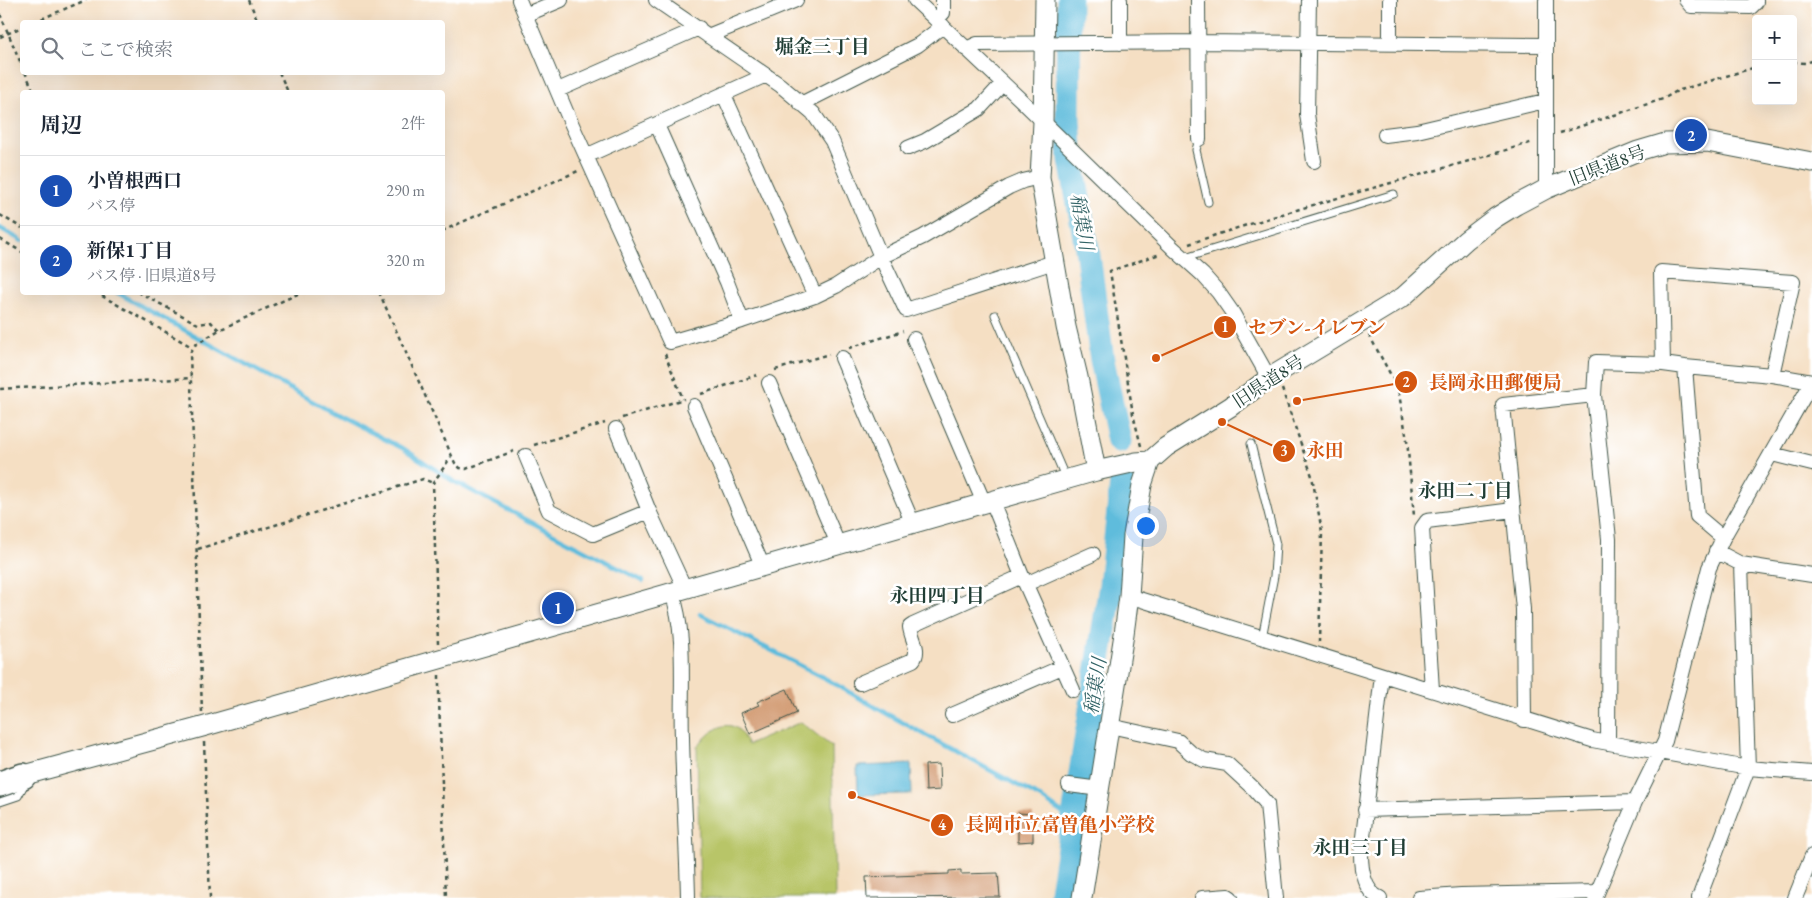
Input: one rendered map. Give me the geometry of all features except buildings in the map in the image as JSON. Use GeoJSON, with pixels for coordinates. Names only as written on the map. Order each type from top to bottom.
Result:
{"type":"FeatureCollection","features":[{"type":"Feature","properties":{"kind":"street"},"geometry":{"type":"LineString","coordinates":[[519,0],[588,160],[670,342],[742,321],[814,296],[836,286],[881,257],[923,237],[1009,187],[1040,177]]}},
{"type":"Feature","properties":{"kind":"street"},"geometry":{"type":"LineString","coordinates":[[526,15],[561,0]]}},
{"type":"Feature","properties":{"kind":"street"},"geometry":{"type":"LineString","coordinates":[[656,0],[766,75],[813,112],[832,141],[881,257],[906,310],[1054,262]]}},
{"type":"Feature","properties":{"kind":"street"},"geometry":{"type":"LineString","coordinates":[[558,90],[703,32],[796,0]]}},
{"type":"Feature","properties":{"kind":"street"},"geometry":{"type":"LineString","coordinates":[[915,0],[1185,258],[1218,292],[1272,377]]}},
{"type":"Feature","properties":{"kind":"street"},"geometry":{"type":"LineString","coordinates":[[801,104],[918,45],[939,22],[943,13],[943,0]]}},
{"type":"Feature","properties":{"kind":"street"},"geometry":{"type":"LineString","coordinates":[[1044,0],[1043,122],[1040,177],[1066,327],[1078,377],[1096,471]]}},
{"type":"Feature","properties":{"kind":"street"},"geometry":{"type":"LineString","coordinates":[[1120,0],[1120,43]]}},
{"type":"Feature","properties":{"kind":"street"},"geometry":{"type":"LineString","coordinates":[[1198,0],[1199,139]]}},
{"type":"Feature","properties":{"kind":"street"},"geometry":{"type":"LineString","coordinates":[[1308,0],[1307,114],[1314,161]]}},
{"type":"Feature","properties":{"kind":"street"},"geometry":{"type":"LineString","coordinates":[[1390,0],[1390,43]]}},
{"type":"Feature","properties":{"kind":"street"},"geometry":{"type":"LineString","coordinates":[[1546,0],[1546,189]]}},
{"type":"Feature","properties":{"kind":"street"},"geometry":{"type":"LineString","coordinates":[[1686,0],[1691,6],[1750,7],[1756,0]]}},
{"type":"Feature","properties":{"kind":"street"},"geometry":{"type":"LineString","coordinates":[[966,49],[977,44],[1198,42],[1546,45]]}},
{"type":"Feature","properties":{"kind":"street"},"geometry":{"type":"LineString","coordinates":[[588,160],[657,125],[766,75]]}},
{"type":"Feature","properties":{"kind":"street"},"geometry":{"type":"LineString","coordinates":[[908,148],[924,141],[979,109],[1003,83]]}},
{"type":"Feature","properties":{"kind":"street"},"geometry":{"type":"LineString","coordinates":[[724,95],[814,296]]}},
{"type":"Feature","properties":{"kind":"street"},"geometry":{"type":"LineString","coordinates":[[1385,135],[1417,131],[1545,101]]}},
{"type":"Feature","properties":{"kind":"street"},"geometry":{"type":"LineString","coordinates":[[657,125],[727,282],[742,321]]}},
{"type":"Feature","properties":{"kind":"street","name":"旧県道8号"},"geometry":{"type":"LineString","coordinates":[[1082,898],[1096,789],[1110,726],[1129,596],[1133,536],[1146,454],[1166,447],[1230,407],[1272,377],[1403,297],[1466,240],[1495,218],[1546,189],[1638,151],[1665,143],[1707,142],[1812,162]]}},
{"type":"Feature","properties":{"kind":"street"},"geometry":{"type":"LineString","coordinates":[[1663,364],[1661,272],[1794,282],[1772,375]]}},
{"type":"Feature","properties":{"kind":"street"},"geometry":{"type":"LineString","coordinates":[[914,339],[1073,690]]}},
{"type":"Feature","properties":{"kind":"street"},"geometry":{"type":"LineString","coordinates":[[838,354],[913,524]]}},
{"type":"Feature","properties":{"kind":"street"},"geometry":{"type":"LineString","coordinates":[[1419,898],[1462,895],[1596,895],[1635,802],[1665,741],[1708,568],[1723,538],[1812,382],[1772,375],[1685,368],[1663,364],[1596,362],[1594,395],[1609,539],[1608,743]]}},
{"type":"Feature","properties":{"kind":"street"},"geometry":{"type":"LineString","coordinates":[[1685,368],[1696,516],[1723,538]]}},
{"type":"Feature","properties":{"kind":"street"},"geometry":{"type":"LineString","coordinates":[[767,376],[838,544]]}},
{"type":"Feature","properties":{"kind":"street"},"geometry":{"type":"LineString","coordinates":[[1524,720],[1523,609],[1504,405],[1594,395]]}},
{"type":"Feature","properties":{"kind":"street"},"geometry":{"type":"LineString","coordinates":[[694,400],[762,567]]}},
{"type":"Feature","properties":{"kind":"street"},"geometry":{"type":"LineString","coordinates":[[619,424],[678,591],[688,898]]}},
{"type":"Feature","properties":{"kind":"street"},"geometry":{"type":"LineString","coordinates":[[13,779],[202,727],[1096,471],[1136,462],[1146,454]]}},
{"type":"Feature","properties":{"kind":"street"},"geometry":{"type":"LineString","coordinates":[[1772,454],[1812,464]]}},
{"type":"Feature","properties":{"kind":"street"},"geometry":{"type":"LineString","coordinates":[[526,456],[549,511],[593,534],[649,511]]}},
{"type":"Feature","properties":{"kind":"street"},"geometry":{"type":"LineString","coordinates":[[1432,690],[1422,528],[1427,521],[1513,510]]}},
{"type":"Feature","properties":{"kind":"street"},"geometry":{"type":"LineString","coordinates":[[1716,551],[1740,564],[1812,575]]}},
{"type":"Feature","properties":{"kind":"street"},"geometry":{"type":"LineString","coordinates":[[860,682],[913,660],[916,656],[916,649],[910,627],[913,625],[1093,554]]}},
{"type":"Feature","properties":{"kind":"street"},"geometry":{"type":"LineString","coordinates":[[1699,898],[1748,768],[1740,564]]}},
{"type":"Feature","properties":{"kind":"street"},"geometry":{"type":"LineString","coordinates":[[1129,596],[1592,740],[1748,768],[1812,773]]}},
{"type":"Feature","properties":{"kind":"street"},"geometry":{"type":"LineString","coordinates":[[952,715],[1062,667]]}},
{"type":"Feature","properties":{"kind":"street"},"geometry":{"type":"LineString","coordinates":[[1380,898],[1369,890],[1361,870],[1361,854],[1382,675]]}},
{"type":"Feature","properties":{"kind":"street"},"geometry":{"type":"LineString","coordinates":[[1110,726],[1178,741],[1191,753],[1204,760],[1226,764],[1253,788],[1267,804],[1276,898]]}},
{"type":"Feature","properties":{"kind":"street"},"geometry":{"type":"LineString","coordinates":[[1069,785],[1096,789]]}},
{"type":"Feature","properties":{"kind":"street"},"geometry":{"type":"LineString","coordinates":[[1365,810],[1635,802]]}},
{"type":"Feature","properties":{"kind":"street"},"geometry":{"type":"LineString","coordinates":[[1794,898],[1807,880],[1812,856]]}},
{"type":"Feature","properties":{"kind":"street"},"geometry":{"type":"LineString","coordinates":[[1202,898],[1228,896],[1231,898]]}},
{"type":"Feature","properties":{"kind":"lane"},"geometry":{"type":"LineString","coordinates":[[1199,139],[1196,150],[1208,202]]}},
{"type":"Feature","properties":{"kind":"lane"},"geometry":{"type":"LineString","coordinates":[[1185,258],[1394,194]]}},
{"type":"Feature","properties":{"kind":"lane"},"geometry":{"type":"LineString","coordinates":[[994,315],[1067,480]]}},
{"type":"Feature","properties":{"kind":"lane"},"geometry":{"type":"LineString","coordinates":[[1251,444],[1276,544],[1274,576],[1262,638]]}},
{"type":"Feature","properties":{"kind":"lane"},"geometry":{"type":"LineString","coordinates":[[0,802],[18,796],[13,779]]}},
{"type":"Feature","properties":{"kind":"path"},"geometry":{"type":"LineString","coordinates":[[39,20],[86,0]]}},
{"type":"Feature","properties":{"kind":"path"},"geometry":{"type":"LineString","coordinates":[[249,0],[257,20]]}},
{"type":"Feature","properties":{"kind":"path"},"geometry":{"type":"LineString","coordinates":[[0,14],[20,61]]}},
{"type":"Feature","properties":{"kind":"path"},"geometry":{"type":"LineString","coordinates":[[0,37],[20,29]]}},
{"type":"Feature","properties":{"kind":"path"},"geometry":{"type":"LineString","coordinates":[[1797,62],[1812,61]]}},
{"type":"Feature","properties":{"kind":"path"},"geometry":{"type":"LineString","coordinates":[[1554,135],[1663,98],[1677,91],[1752,68]]}},
{"type":"Feature","properties":{"kind":"path"},"geometry":{"type":"LineString","coordinates":[[26,75],[33,90]]}},
{"type":"Feature","properties":{"kind":"path"},"geometry":{"type":"LineString","coordinates":[[280,75],[287,90]]}},
{"type":"Feature","properties":{"kind":"path"},"geometry":{"type":"LineString","coordinates":[[1146,454],[1133,414],[1110,271],[1248,224],[1369,188],[1453,167],[1539,140]]}},
{"type":"Feature","properties":{"kind":"path"},"geometry":{"type":"LineString","coordinates":[[445,230],[588,160]]}},
{"type":"Feature","properties":{"kind":"path"},"geometry":{"type":"LineString","coordinates":[[0,215],[20,227]]}},
{"type":"Feature","properties":{"kind":"path"},"geometry":{"type":"LineString","coordinates":[[0,239],[20,251]]}},
{"type":"Feature","properties":{"kind":"path"},"geometry":{"type":"LineString","coordinates":[[100,295],[194,346]]}},
{"type":"Feature","properties":{"kind":"path"},"geometry":{"type":"LineString","coordinates":[[144,295],[198,324],[211,322],[219,330]]}},
{"type":"Feature","properties":{"kind":"path"},"geometry":{"type":"LineString","coordinates":[[210,898],[202,727],[198,549],[190,353],[194,346],[219,330],[295,295]]}},
{"type":"Feature","properties":{"kind":"path"},"geometry":{"type":"LineString","coordinates":[[380,295],[451,457],[433,483],[437,627],[440,658],[439,699],[446,898]]}},
{"type":"Feature","properties":{"kind":"path"},"geometry":{"type":"LineString","coordinates":[[1363,322],[1398,388],[1407,440],[1415,517],[1422,528]]}},
{"type":"Feature","properties":{"kind":"path"},"geometry":{"type":"LineString","coordinates":[[619,424],[838,354],[910,328],[914,339]]}},
{"type":"Feature","properties":{"kind":"path"},"geometry":{"type":"LineString","coordinates":[[1272,377],[1287,400],[1312,476],[1322,532],[1318,618],[1319,656]]}},
{"type":"Feature","properties":{"kind":"path"},"geometry":{"type":"LineString","coordinates":[[0,389],[192,378]]}},
{"type":"Feature","properties":{"kind":"path"},"geometry":{"type":"LineString","coordinates":[[198,549],[423,479],[433,483]]}},
{"type":"Feature","properties":{"kind":"green space"},"geometry":{"type":"Polygon","coordinates":[[[801,722],[832,747],[835,898],[700,898],[697,746],[711,732],[722,726],[728,725],[740,731],[748,745],[801,722]]]}},
{"type":"Feature","properties":{"kind":"water"},"geometry":{"type":"Polygon","coordinates":[[[911,764],[912,794],[858,795],[857,766],[911,764]]]}},
{"type":"Feature","properties":{"kind":"waterway","name":"稲葉川"},"geometry":{"type":"LineString","coordinates":[[1069,0],[1068,119],[1071,160],[1087,248],[1102,360],[1119,441]]}},
{"type":"Feature","properties":{"kind":"waterway"},"geometry":{"type":"LineString","coordinates":[[0,228],[20,240]]}},
{"type":"Feature","properties":{"kind":"waterway"},"geometry":{"type":"LineString","coordinates":[[121,295],[339,416],[404,449],[453,481],[643,581]]}},
{"type":"Feature","properties":{"kind":"waterway","name":"稲葉川"},"geometry":{"type":"LineString","coordinates":[[1061,898],[1111,585],[1123,473]]}},
{"type":"Feature","properties":{"kind":"waterway"},"geometry":{"type":"LineString","coordinates":[[700,614],[821,676],[1041,798],[1073,821]]}},
{"type":"Feature","properties":{"kind":"place","name":"新保1丁目"},"geometry":{"type":"Point","coordinates":[1691,135]}},
{"type":"Feature","properties":{"kind":"place","name":"セブン-イレブン"},"geometry":{"type":"Point","coordinates":[1156,358]}},
{"type":"Feature","properties":{"kind":"place","name":"長岡永田郵便局"},"geometry":{"type":"Point","coordinates":[1297,401]}},
{"type":"Feature","properties":{"kind":"place","name":"永田"},"geometry":{"type":"Point","coordinates":[1222,422]}},
{"type":"Feature","properties":{"kind":"place","name":"小曽根西口"},"geometry":{"type":"Point","coordinates":[558,608]}},
{"type":"Feature","properties":{"kind":"place","name":"長岡市立富曽亀小学校"},"geometry":{"type":"Point","coordinates":[852,795]}},
{"type":"Feature","properties":{"kind":"district","name":"堀金三丁目"},"geometry":{"type":"Point","coordinates":[822,46]}},
{"type":"Feature","properties":{"kind":"district","name":"永田二丁目"},"geometry":{"type":"Point","coordinates":[1465,490]}},
{"type":"Feature","properties":{"kind":"district","name":"永田四丁目"},"geometry":{"type":"Point","coordinates":[937,595]}},
{"type":"Feature","properties":{"kind":"district","name":"永田三丁目"},"geometry":{"type":"Point","coordinates":[1360,847]}}]}
